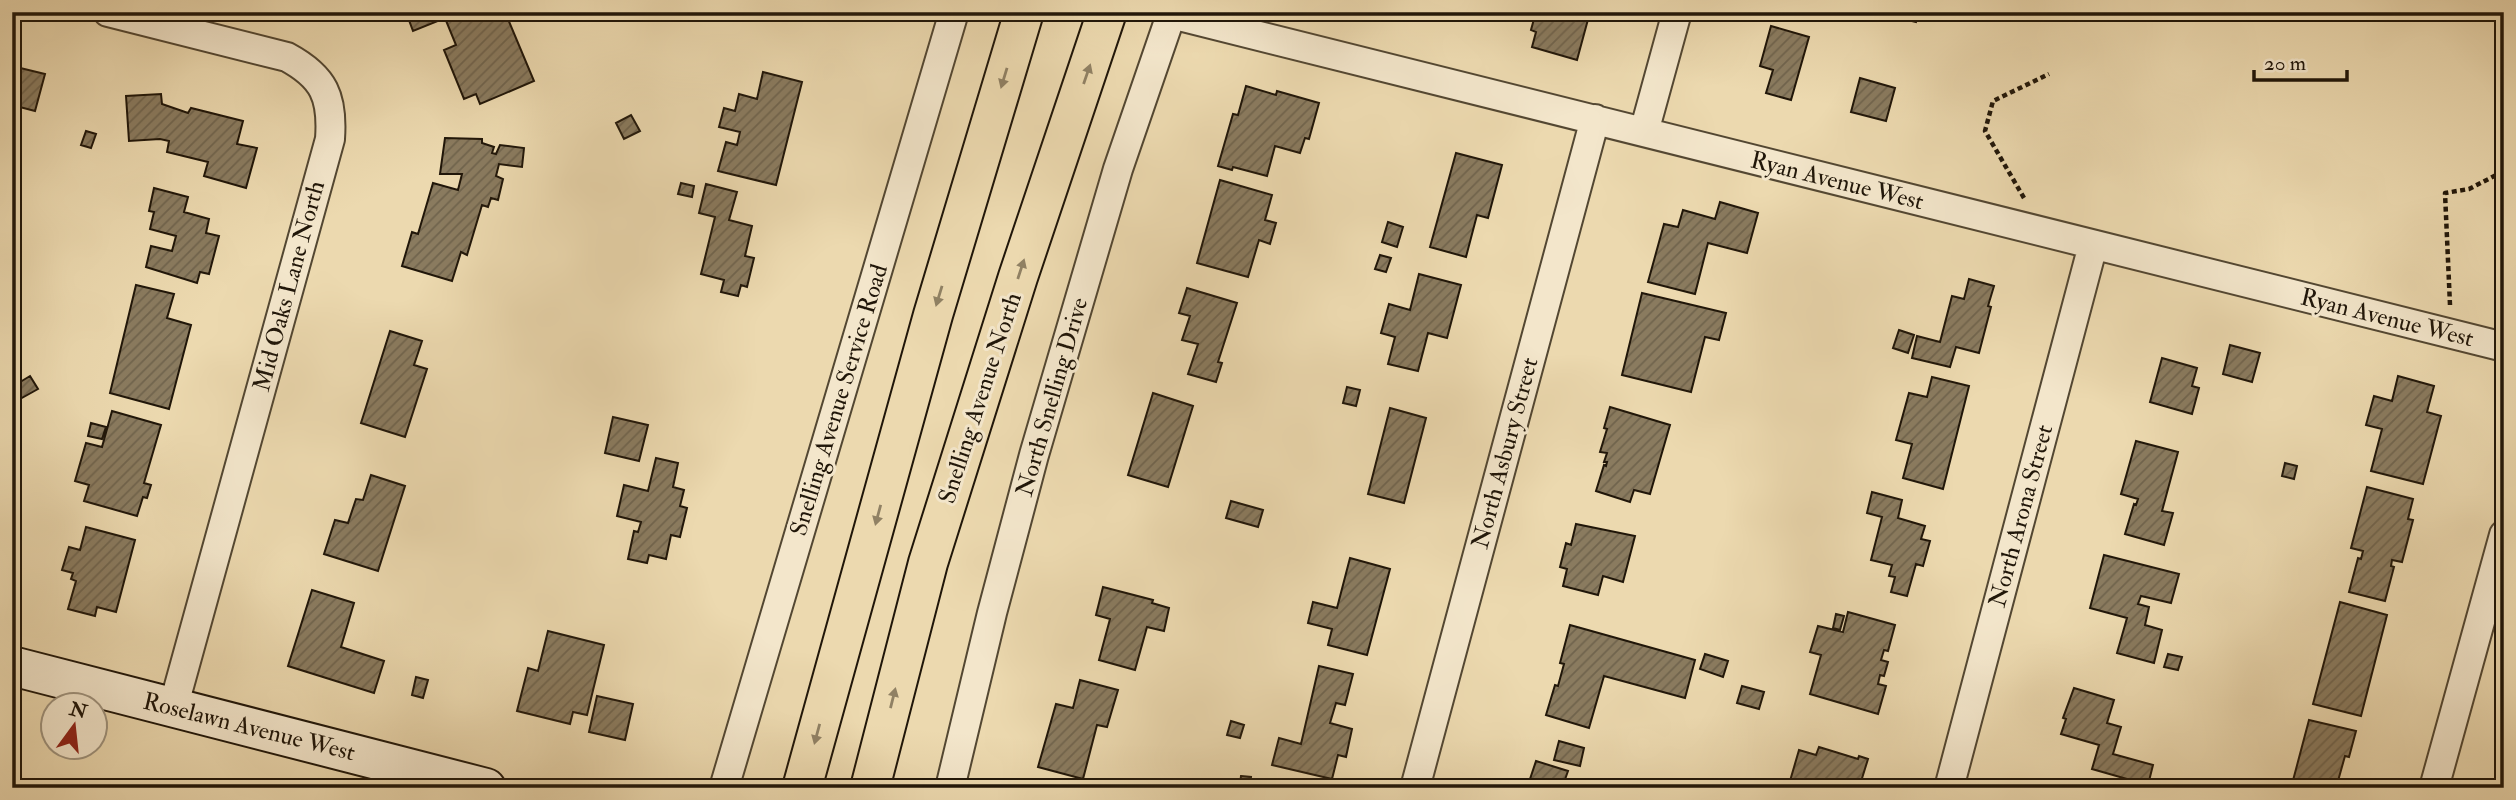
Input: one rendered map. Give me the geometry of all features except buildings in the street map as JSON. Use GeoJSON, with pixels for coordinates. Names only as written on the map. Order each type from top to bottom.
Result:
{"type":"FeatureCollection","features":[{"type":"Feature","properties":{"kind":"main road"},"geometry":{"type":"LineString","coordinates":[[802,788],[933,315],[1024,12]]}},
{"type":"Feature","properties":{"kind":"main road","name":"Snelling Avenue North"},"geometry":{"type":"LineString","coordinates":[[870,788],[928,563],[1018,277],[1107,12]]}},
{"type":"Feature","properties":{"kind":"street","name":"Mid Oaks Lane North"},"geometry":{"type":"LineString","coordinates":[[108,12],[287,57],[306,68],[321,85],[332,116],[330,139],[173,708]]}},
{"type":"Feature","properties":{"kind":"street","name":"Snelling Avenue Service Road"},"geometry":{"type":"LineString","coordinates":[[724,788],[954,12]]}},
{"type":"Feature","properties":{"kind":"street"},"geometry":{"type":"LineString","coordinates":[[1644,132],[1677,12]]}},
{"type":"Feature","properties":{"kind":"street","name":"Ryan Avenue West"},"geometry":{"type":"LineString","coordinates":[[1171,13],[2504,347]]}},
{"type":"Feature","properties":{"kind":"street","name":"North Snelling Drive"},"geometry":{"type":"LineString","coordinates":[[950,788],[992,612],[1034,455],[1118,169],[1171,13]]}},
{"type":"Feature","properties":{"kind":"street","name":"North Asbury Street"},"geometry":{"type":"LineString","coordinates":[[1415,788],[1595,119]]}},
{"type":"Feature","properties":{"kind":"street","name":"North Arona Street"},"geometry":{"type":"LineString","coordinates":[[1949,788],[2093,244]]}},
{"type":"Feature","properties":{"kind":"street"},"geometry":{"type":"LineString","coordinates":[[2434,788],[2504,535]]}},
{"type":"Feature","properties":{"kind":"street","name":"Roselawn Avenue West"},"geometry":{"type":"LineString","coordinates":[[12,666],[486,788]]}},
{"type":"Feature","properties":{"kind":"path"},"geometry":{"type":"LineString","coordinates":[[2044,233],[1985,131],[1993,101],[2049,75]]}},
{"type":"Feature","properties":{"kind":"path"},"geometry":{"type":"LineString","coordinates":[[2451,334],[2445,193],[2469,189],[2504,172]]}}]}
